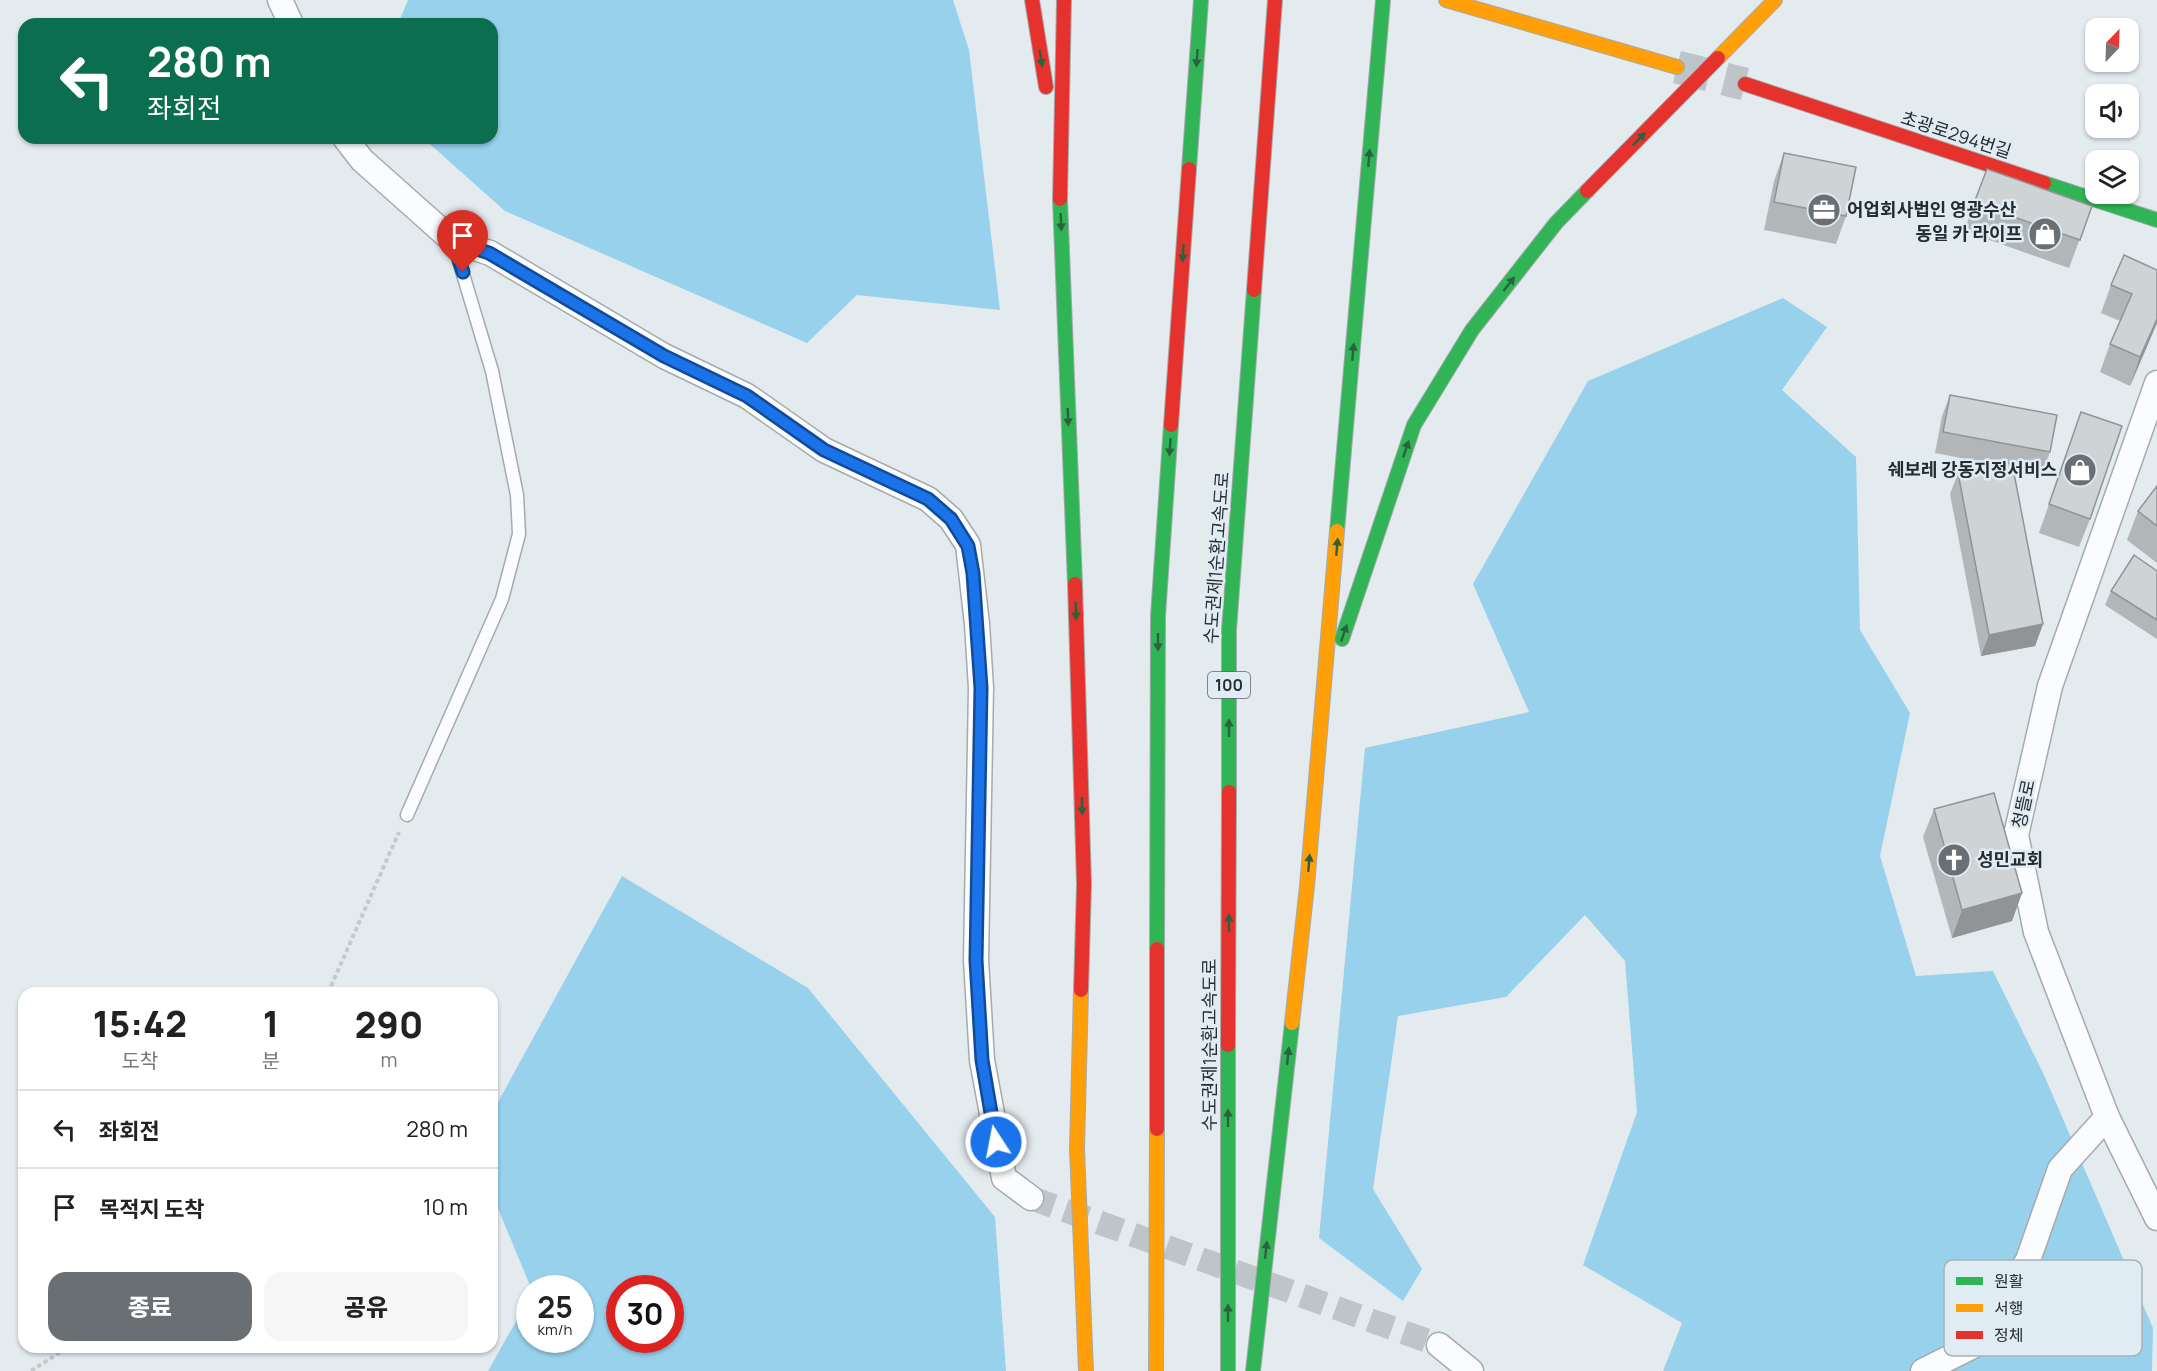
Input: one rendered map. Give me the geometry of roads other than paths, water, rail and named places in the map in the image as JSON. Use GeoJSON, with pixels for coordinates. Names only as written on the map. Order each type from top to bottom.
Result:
{"type":"FeatureCollection","features":[{"type":"Feature","properties":{"kind":"main road"},"geometry":{"type":"LineString","coordinates":[[1032,0],[1059,163]]}},
{"type":"Feature","properties":{"kind":"main road"},"geometry":{"type":"LineString","coordinates":[[1064,0],[1059,163],[1081,749],[1084,884],[1077,1149],[1086,1371]]}},
{"type":"Feature","properties":{"kind":"main road"},"geometry":{"type":"LineString","coordinates":[[1156,1371],[1158,616],[1201,0]]}},
{"type":"Feature","properties":{"kind":"main road","name":"수도권제1순환고속도로"},"geometry":{"type":"LineString","coordinates":[[1228,1371],[1229,630],[1275,0]]}},
{"type":"Feature","properties":{"kind":"main road"},"geometry":{"type":"LineString","coordinates":[[1446,0],[1677,67]]}},
{"type":"Feature","properties":{"kind":"main road"},"geometry":{"type":"LineString","coordinates":[[1325,689],[1414,425],[1472,330],[1556,223],[1775,0]]}},
{"type":"Feature","properties":{"kind":"main road"},"geometry":{"type":"LineString","coordinates":[[1253,1371],[1307,886],[1382,6]]}},
{"type":"Feature","properties":{"kind":"main road","name":"초광로294번길"},"geometry":{"type":"LineString","coordinates":[[1745,84],[2157,220]]}},
{"type":"Feature","properties":{"kind":"street"},"geometry":{"type":"LineString","coordinates":[[280,0],[288,18]]}},
{"type":"Feature","properties":{"kind":"street"},"geometry":{"type":"LineString","coordinates":[[350,144],[369,167],[453,241],[489,253],[664,356],[747,396],[824,450],[928,499],[951,519],[968,546],[973,573],[981,688],[976,960],[982,1060],[1004,1178],[1032,1198]]}},
{"type":"Feature","properties":{"kind":"street","name":"청뜰로"},"geometry":{"type":"LineString","coordinates":[[2157,383],[2050,686],[2016,835],[2036,932],[2107,1117],[2157,1218]]}},
{"type":"Feature","properties":{"kind":"street"},"geometry":{"type":"LineString","coordinates":[[2028,1260],[2060,1169],[2107,1117]]}},
{"type":"Feature","properties":{"kind":"street"},"geometry":{"type":"LineString","coordinates":[[1438,1345],[1471,1371]]}},
{"type":"Feature","properties":{"kind":"street"},"geometry":{"type":"LineString","coordinates":[[1923,1371],[1953,1356]]}},
{"type":"Feature","properties":{"kind":"lane"},"geometry":{"type":"LineString","coordinates":[[407,815],[502,599],[519,534],[517,495],[492,371],[453,241]]}},
{"type":"Feature","properties":{"kind":"tunnel"},"geometry":{"type":"LineString","coordinates":[[1677,67],[1745,84]]}},
{"type":"Feature","properties":{"kind":"tunnel"},"geometry":{"type":"LineString","coordinates":[[1031,1198],[1439,1345]]}},
{"type":"Feature","properties":{"kind":"place","name":"어업회사법인 영광수산"},"geometry":{"type":"Point","coordinates":[1824,210]}},
{"type":"Feature","properties":{"kind":"place","name":"동일 카 라이프"},"geometry":{"type":"Point","coordinates":[2045,234]}},
{"type":"Feature","properties":{"kind":"place","name":"쉐보레 강동지정서비스"},"geometry":{"type":"Point","coordinates":[2080,470]}},
{"type":"Feature","properties":{"kind":"place","name":"성민교회"},"geometry":{"type":"Point","coordinates":[1954,860]}}]}
